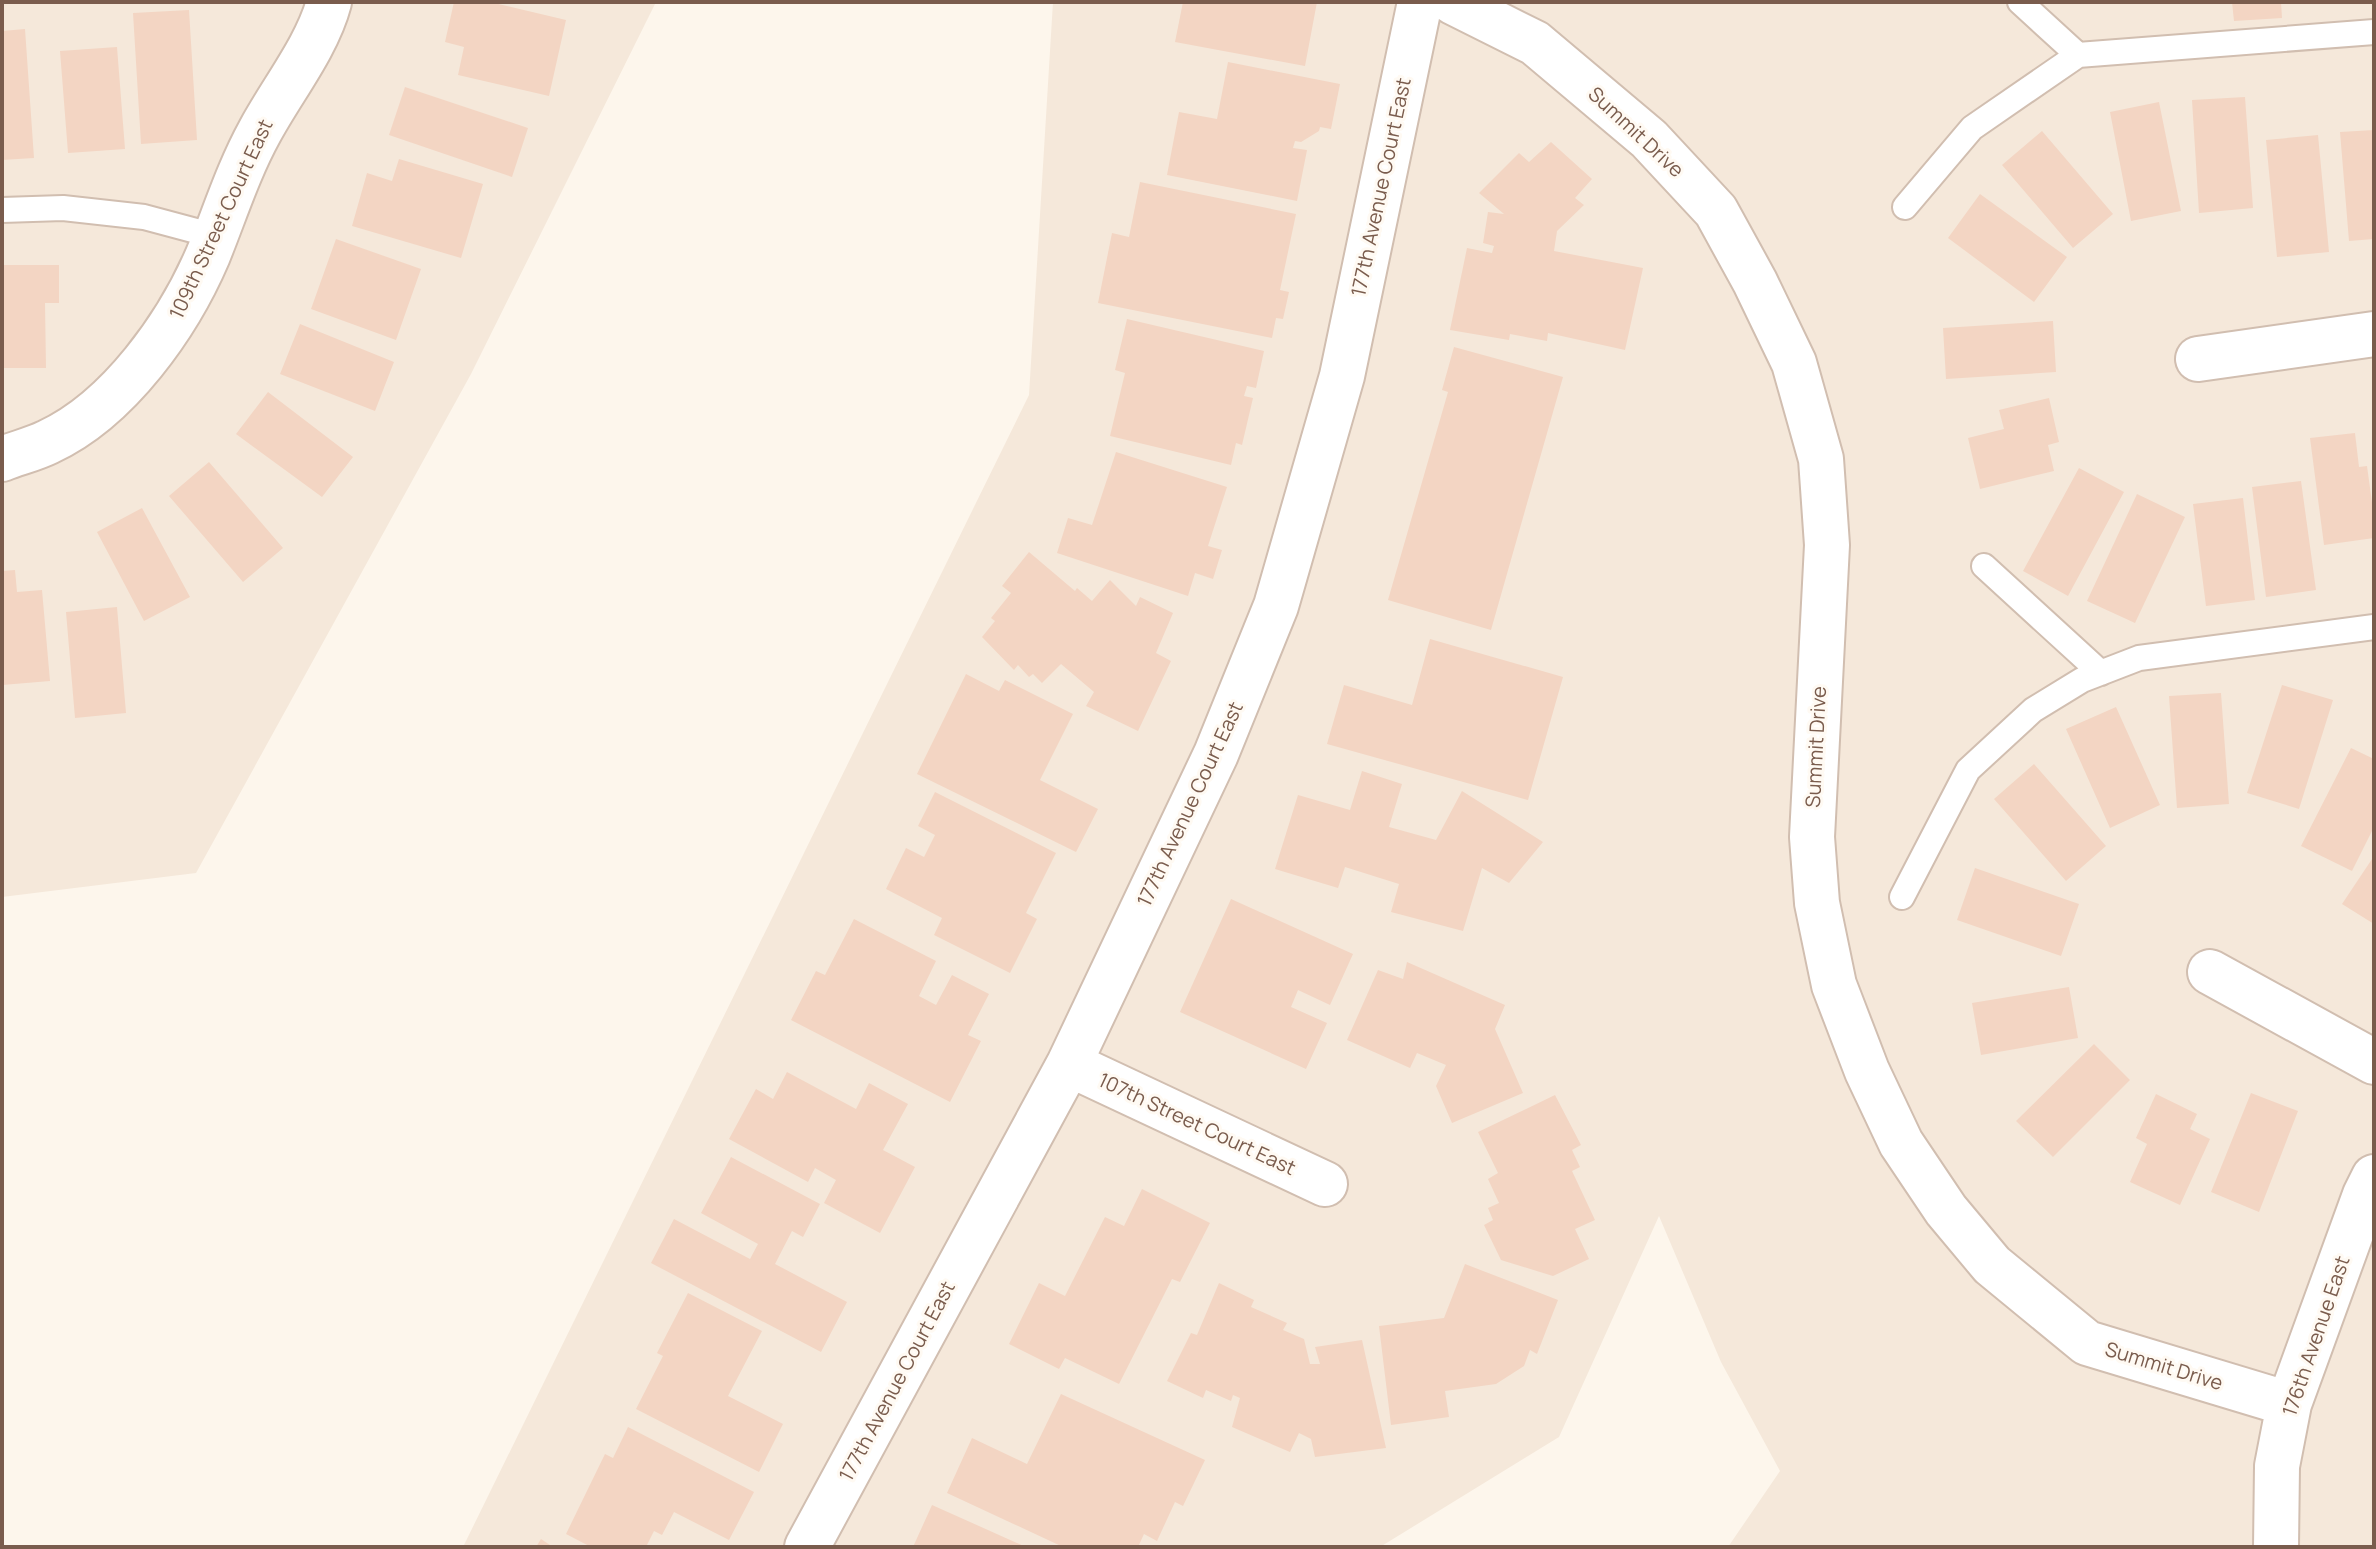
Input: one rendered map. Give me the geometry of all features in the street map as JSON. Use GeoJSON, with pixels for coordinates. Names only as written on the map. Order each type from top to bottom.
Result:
{"type":"FeatureCollection","features":[{"type":"Feature","properties":{"kind":"street","name":"109th Street Court East"},"geometry":{"type":"LineString","coordinates":[[2,459],[49,442],[79,424],[120,389],[146,361],[175,319],[207,256],[233,187],[260,131],[303,61],[329,2]]}},
{"type":"Feature","properties":{"kind":"street","name":"177th Avenue Court East"},"geometry":{"type":"LineString","coordinates":[[807,1547],[1069,1064],[1216,754],[1276,606],[1342,376],[1420,2]]}},
{"type":"Feature","properties":{"kind":"street","name":"Summit Drive"},"geometry":{"type":"LineString","coordinates":[[1453,2],[1535,43],[1649,139],[1716,211],[1794,363],[1821,459],[1827,545],[1812,837],[1817,903],[1834,985],[1867,1071],[1901,1143],[1946,1210],[1992,1265],[2087,1343],[2289,1404]]}},
{"type":"Feature","properties":{"kind":"street"},"geometry":{"type":"LineString","coordinates":[[2198,359],[2374,334]]}},
{"type":"Feature","properties":{"kind":"street"},"geometry":{"type":"LineString","coordinates":[[2210,972],[2374,1062]]}},
{"type":"Feature","properties":{"kind":"street","name":"107th Street Court East"},"geometry":{"type":"LineString","coordinates":[[1069,1064],[1325,1184]]}},
{"type":"Feature","properties":{"kind":"street","name":"176th Avenue East"},"geometry":{"type":"LineString","coordinates":[[2276,1547],[2277,1466],[2289,1404],[2374,1177]]}},
{"type":"Feature","properties":{"kind":"lane"},"geometry":{"type":"LineString","coordinates":[[2020,2],[2078,55]]}},
{"type":"Feature","properties":{"kind":"lane"},"geometry":{"type":"LineString","coordinates":[[1905,207],[1972,128],[2078,55],[2374,32]]}},
{"type":"Feature","properties":{"kind":"lane"},"geometry":{"type":"LineString","coordinates":[[2,210],[63,208],[144,217],[215,236]]}},
{"type":"Feature","properties":{"kind":"lane"},"geometry":{"type":"LineString","coordinates":[[1984,566],[2101,673]]}},
{"type":"Feature","properties":{"kind":"lane"},"geometry":{"type":"LineString","coordinates":[[1902,897],[1968,770],[2033,710],[2082,680],[2139,658],[2374,627]]}},
{"type":"Feature","properties":{"kind":"shaded area"},"geometry":{"type":"Polygon","coordinates":[[[2,2],[656,2],[471,374],[196,873],[2,897],[2,2]]]}},
{"type":"Feature","properties":{"kind":"shaded area"},"geometry":{"type":"Polygon","coordinates":[[[1053,2],[2374,2],[2374,1547],[1728,1547],[1780,1471],[1721,1362],[1659,1216],[1559,1437],[1380,1547],[463,1547],[1029,395],[1053,2]]]}},
{"type":"Feature","properties":{"kind":"building"},"geometry":{"type":"Polygon","coordinates":[[[454,2],[490,2],[566,20],[549,96],[458,75],[464,47],[445,42],[454,2]]]}},
{"type":"Feature","properties":{"kind":"building"},"geometry":{"type":"Polygon","coordinates":[[[1183,2],[1317,2],[1305,66],[1175,42],[1183,2]]]}},
{"type":"Feature","properties":{"kind":"building"},"geometry":{"type":"Polygon","coordinates":[[[2232,2],[2281,2],[2282,18],[2234,21],[2232,2]]]}},
{"type":"Feature","properties":{"kind":"building"},"geometry":{"type":"Polygon","coordinates":[[[189,10],[197,140],[141,144],[133,13],[189,10]]]}},
{"type":"Feature","properties":{"kind":"building"},"geometry":{"type":"Polygon","coordinates":[[[25,29],[34,158],[2,160],[2,31],[25,29]]]}},
{"type":"Feature","properties":{"kind":"building"},"geometry":{"type":"Polygon","coordinates":[[[117,47],[125,149],[68,153],[60,51],[117,47]]]}},
{"type":"Feature","properties":{"kind":"building"},"geometry":{"type":"Polygon","coordinates":[[[1228,62],[1340,84],[1331,129],[1320,127],[1319,131],[1301,142],[1295,141],[1293,148],[1307,150],[1297,201],[1167,175],[1179,112],[1217,119],[1228,62]]]}},
{"type":"Feature","properties":{"kind":"building"},"geometry":{"type":"Polygon","coordinates":[[[405,87],[528,128],[512,177],[389,135],[405,87]]]}},
{"type":"Feature","properties":{"kind":"building"},"geometry":{"type":"Polygon","coordinates":[[[2245,97],[2253,208],[2199,213],[2192,100],[2245,97]]]}},
{"type":"Feature","properties":{"kind":"building"},"geometry":{"type":"Polygon","coordinates":[[[2159,102],[2181,211],[2131,221],[2110,112],[2159,102]]]}},
{"type":"Feature","properties":{"kind":"building"},"geometry":{"type":"Polygon","coordinates":[[[2374,130],[2374,239],[2349,241],[2340,132],[2374,130]]]}},
{"type":"Feature","properties":{"kind":"building"},"geometry":{"type":"Polygon","coordinates":[[[2042,131],[2113,214],[2073,248],[2002,165],[2042,131]]]}},
{"type":"Feature","properties":{"kind":"building"},"geometry":{"type":"Polygon","coordinates":[[[2318,135],[2329,252],[2277,257],[2266,140],[2318,135]]]}},
{"type":"Feature","properties":{"kind":"building"},"geometry":{"type":"Polygon","coordinates":[[[1551,142],[1592,179],[1575,198],[1584,205],[1557,231],[1554,251],[1643,268],[1625,350],[1548,333],[1547,341],[1510,334],[1509,340],[1450,330],[1467,248],[1492,253],[1494,246],[1483,243],[1488,212],[1504,214],[1479,193],[1519,153],[1529,162],[1551,142]]]}},
{"type":"Feature","properties":{"kind":"building"},"geometry":{"type":"Polygon","coordinates":[[[399,159],[483,184],[461,258],[352,226],[367,173],[392,181],[399,159]]]}},
{"type":"Feature","properties":{"kind":"building"},"geometry":{"type":"Polygon","coordinates":[[[1140,182],[1296,214],[1280,290],[1289,292],[1283,319],[1276,318],[1272,338],[1098,303],[1112,233],[1129,237],[1140,182]]]}},
{"type":"Feature","properties":{"kind":"building"},"geometry":{"type":"Polygon","coordinates":[[[1980,194],[2067,257],[2034,302],[1948,238],[1980,194]]]}},
{"type":"Feature","properties":{"kind":"building"},"geometry":{"type":"Polygon","coordinates":[[[336,239],[421,269],[396,340],[311,309],[336,239]]]}},
{"type":"Feature","properties":{"kind":"building"},"geometry":{"type":"Polygon","coordinates":[[[2,265],[59,265],[59,303],[45,303],[46,368],[2,368],[2,265]]]}},
{"type":"Feature","properties":{"kind":"building"},"geometry":{"type":"Polygon","coordinates":[[[1127,319],[1264,351],[1256,388],[1247,386],[1244,396],[1253,398],[1242,445],[1236,443],[1231,465],[1110,436],[1125,373],[1115,370],[1127,319]]]}},
{"type":"Feature","properties":{"kind":"building"},"geometry":{"type":"Polygon","coordinates":[[[2053,321],[2056,372],[1946,379],[1943,328],[2053,321]]]}},
{"type":"Feature","properties":{"kind":"building"},"geometry":{"type":"Polygon","coordinates":[[[300,324],[394,362],[375,411],[280,374],[300,324]]]}},
{"type":"Feature","properties":{"kind":"building"},"geometry":{"type":"Polygon","coordinates":[[[1454,347],[1563,377],[1491,630],[1388,600],[1448,392],[1442,390],[1454,347]]]}},
{"type":"Feature","properties":{"kind":"building"},"geometry":{"type":"Polygon","coordinates":[[[268,392],[353,457],[322,497],[236,434],[268,392]]]}},
{"type":"Feature","properties":{"kind":"building"},"geometry":{"type":"Polygon","coordinates":[[[2049,398],[2059,442],[2048,445],[2054,471],[1980,489],[1968,438],[2004,429],[1999,410],[2049,398]]]}},
{"type":"Feature","properties":{"kind":"building"},"geometry":{"type":"Polygon","coordinates":[[[2355,433],[2359,467],[2367,466],[2374,538],[2324,545],[2310,438],[2355,433]]]}},
{"type":"Feature","properties":{"kind":"building"},"geometry":{"type":"Polygon","coordinates":[[[1116,452],[1227,487],[1208,546],[1222,550],[1213,579],[1195,573],[1188,596],[1057,553],[1068,518],[1092,525],[1116,452]]]}},
{"type":"Feature","properties":{"kind":"building"},"geometry":{"type":"Polygon","coordinates":[[[209,462],[283,548],[243,582],[169,496],[209,462]]]}},
{"type":"Feature","properties":{"kind":"building"},"geometry":{"type":"Polygon","coordinates":[[[2079,468],[2124,492],[2068,596],[2023,571],[2079,468]]]}},
{"type":"Feature","properties":{"kind":"building"},"geometry":{"type":"Polygon","coordinates":[[[2301,481],[2316,590],[2266,597],[2252,487],[2301,481]]]}},
{"type":"Feature","properties":{"kind":"building"},"geometry":{"type":"Polygon","coordinates":[[[2137,494],[2185,517],[2135,623],[2087,601],[2137,494]]]}},
{"type":"Feature","properties":{"kind":"building"},"geometry":{"type":"Polygon","coordinates":[[[2243,498],[2255,600],[2206,606],[2193,504],[2243,498]]]}},
{"type":"Feature","properties":{"kind":"building"},"geometry":{"type":"Polygon","coordinates":[[[142,508],[190,597],[144,621],[97,532],[142,508]]]}},
{"type":"Feature","properties":{"kind":"building"},"geometry":{"type":"Polygon","coordinates":[[[1029,552],[1075,591],[1077,588],[1092,601],[1110,580],[1136,606],[1140,597],[1173,613],[1156,653],[1171,661],[1138,731],[1086,706],[1094,692],[1061,664],[1042,683],[1033,674],[1029,677],[1018,665],[1014,670],[982,637],[995,621],[991,618],[1011,593],[1002,586],[1029,552]]]}},
{"type":"Feature","properties":{"kind":"building"},"geometry":{"type":"Polygon","coordinates":[[[15,570],[17,592],[42,590],[50,681],[2,685],[2,571],[15,570]]]}},
{"type":"Feature","properties":{"kind":"building"},"geometry":{"type":"Polygon","coordinates":[[[117,607],[126,713],[75,718],[66,612],[117,607]]]}},
{"type":"Feature","properties":{"kind":"building"},"geometry":{"type":"Polygon","coordinates":[[[1430,639],[1563,677],[1528,800],[1327,744],[1344,685],[1412,705],[1430,639]]]}},
{"type":"Feature","properties":{"kind":"building"},"geometry":{"type":"Polygon","coordinates":[[[966,674],[999,691],[1005,680],[1073,714],[1040,780],[1098,809],[1076,852],[917,774],[966,674]]]}},
{"type":"Feature","properties":{"kind":"building"},"geometry":{"type":"Polygon","coordinates":[[[2282,685],[2333,700],[2299,809],[2247,793],[2282,685]]]}},
{"type":"Feature","properties":{"kind":"building"},"geometry":{"type":"Polygon","coordinates":[[[2221,693],[2229,804],[2177,808],[2169,696],[2221,693]]]}},
{"type":"Feature","properties":{"kind":"building"},"geometry":{"type":"Polygon","coordinates":[[[2116,707],[2160,805],[2110,828],[2066,729],[2116,707]]]}},
{"type":"Feature","properties":{"kind":"building"},"geometry":{"type":"Polygon","coordinates":[[[2351,748],[2374,759],[2374,827],[2352,871],[2301,846],[2351,748]]]}},
{"type":"Feature","properties":{"kind":"building"},"geometry":{"type":"Polygon","coordinates":[[[2034,764],[2106,846],[2066,881],[1994,799],[2034,764]]]}},
{"type":"Feature","properties":{"kind":"building"},"geometry":{"type":"Polygon","coordinates":[[[1362,771],[1402,784],[1389,827],[1436,840],[1462,791],[1543,842],[1509,883],[1482,868],[1463,931],[1391,912],[1399,884],[1345,867],[1338,888],[1275,869],[1298,795],[1350,810],[1362,771]]]}},
{"type":"Feature","properties":{"kind":"building"},"geometry":{"type":"Polygon","coordinates":[[[935,792],[1056,853],[1026,913],[1037,919],[1010,973],[934,935],[942,918],[886,889],[906,848],[924,857],[935,835],[918,826],[935,792]]]}},
{"type":"Feature","properties":{"kind":"building"},"geometry":{"type":"Polygon","coordinates":[[[2374,856],[2374,924],[2342,904],[2374,856]]]}},
{"type":"Feature","properties":{"kind":"building"},"geometry":{"type":"Polygon","coordinates":[[[1975,868],[2079,904],[2061,956],[1957,920],[1975,868]]]}},
{"type":"Feature","properties":{"kind":"building"},"geometry":{"type":"Polygon","coordinates":[[[1231,899],[1353,954],[1330,1005],[1298,990],[1291,1007],[1327,1023],[1306,1069],[1180,1012],[1231,899]]]}},
{"type":"Feature","properties":{"kind":"building"},"geometry":{"type":"Polygon","coordinates":[[[854,919],[936,961],[919,996],[936,1005],[952,975],[989,994],[968,1035],[981,1041],[950,1102],[791,1020],[816,971],[825,975],[854,919]]]}},
{"type":"Feature","properties":{"kind":"building"},"geometry":{"type":"Polygon","coordinates":[[[1407,962],[1505,1005],[1495,1029],[1523,1093],[1452,1123],[1436,1086],[1446,1065],[1417,1053],[1410,1068],[1347,1040],[1378,970],[1403,979],[1407,962]]]}},
{"type":"Feature","properties":{"kind":"building"},"geometry":{"type":"Polygon","coordinates":[[[2069,987],[2078,1038],[1981,1055],[1972,1003],[2069,987]]]}},
{"type":"Feature","properties":{"kind":"building"},"geometry":{"type":"Polygon","coordinates":[[[2094,1044],[2130,1080],[2053,1157],[2016,1121],[2094,1044]]]}},
{"type":"Feature","properties":{"kind":"building"},"geometry":{"type":"Polygon","coordinates":[[[787,1072],[856,1109],[869,1083],[908,1104],[883,1150],[915,1167],[880,1233],[824,1203],[836,1180],[815,1168],[808,1182],[729,1139],[756,1089],[773,1099],[787,1072]]]}},
{"type":"Feature","properties":{"kind":"building"},"geometry":{"type":"Polygon","coordinates":[[[2251,1093],[2298,1111],[2259,1212],[2211,1192],[2251,1093]]]}},
{"type":"Feature","properties":{"kind":"building"},"geometry":{"type":"Polygon","coordinates":[[[2156,1094],[2197,1114],[2190,1129],[2210,1139],[2180,1205],[2130,1182],[2147,1144],[2136,1138],[2156,1094]]]}},
{"type":"Feature","properties":{"kind":"building"},"geometry":{"type":"Polygon","coordinates":[[[1555,1095],[1581,1145],[1572,1150],[1580,1167],[1572,1171],[1595,1220],[1575,1229],[1589,1259],[1553,1276],[1501,1260],[1484,1225],[1493,1220],[1488,1208],[1499,1203],[1488,1179],[1498,1173],[1478,1132],[1555,1095]]]}},
{"type":"Feature","properties":{"kind":"building"},"geometry":{"type":"Polygon","coordinates":[[[731,1157],[820,1204],[803,1237],[792,1231],[775,1264],[847,1302],[821,1352],[651,1263],[674,1219],[750,1259],[758,1244],[701,1213],[731,1157]]]}},
{"type":"Feature","properties":{"kind":"building"},"geometry":{"type":"Polygon","coordinates":[[[1142,1189],[1210,1223],[1180,1282],[1172,1279],[1119,1384],[1065,1358],[1059,1369],[1009,1344],[1039,1283],[1065,1296],[1105,1217],[1124,1226],[1142,1189]]]}},
{"type":"Feature","properties":{"kind":"building"},"geometry":{"type":"Polygon","coordinates":[[[1465,1264],[1558,1300],[1537,1354],[1530,1350],[1524,1366],[1496,1384],[1445,1391],[1449,1417],[1391,1425],[1379,1326],[1444,1318],[1465,1264]]]}},
{"type":"Feature","properties":{"kind":"building"},"geometry":{"type":"Polygon","coordinates":[[[1219,1283],[1254,1300],[1251,1307],[1287,1323],[1283,1330],[1304,1339],[1310,1364],[1320,1364],[1315,1347],[1362,1340],[1386,1448],[1315,1457],[1311,1439],[1299,1433],[1290,1452],[1232,1427],[1240,1398],[1233,1395],[1231,1401],[1206,1390],[1203,1398],[1167,1381],[1191,1333],[1197,1335],[1219,1283]]]}},
{"type":"Feature","properties":{"kind":"building"},"geometry":{"type":"Polygon","coordinates":[[[688,1293],[762,1331],[728,1396],[783,1424],[759,1472],[636,1409],[663,1356],[657,1353],[688,1293]]]}},
{"type":"Feature","properties":{"kind":"building"},"geometry":{"type":"Polygon","coordinates":[[[1061,1394],[1205,1460],[1183,1506],[1175,1502],[1157,1541],[1144,1534],[1138,1547],[1063,1547],[947,1493],[972,1438],[1027,1464],[1061,1394]]]}},
{"type":"Feature","properties":{"kind":"building"},"geometry":{"type":"Polygon","coordinates":[[[628,1427],[754,1492],[729,1540],[674,1512],[662,1535],[654,1531],[646,1547],[591,1547],[566,1534],[605,1454],[613,1458],[628,1427]]]}},
{"type":"Feature","properties":{"kind":"building"},"geometry":{"type":"Polygon","coordinates":[[[932,1505],[1026,1547],[913,1547],[932,1505]]]}},
{"type":"Feature","properties":{"kind":"building"},"geometry":{"type":"Polygon","coordinates":[[[541,1539],[553,1547],[536,1547],[541,1539]]]}}]}
